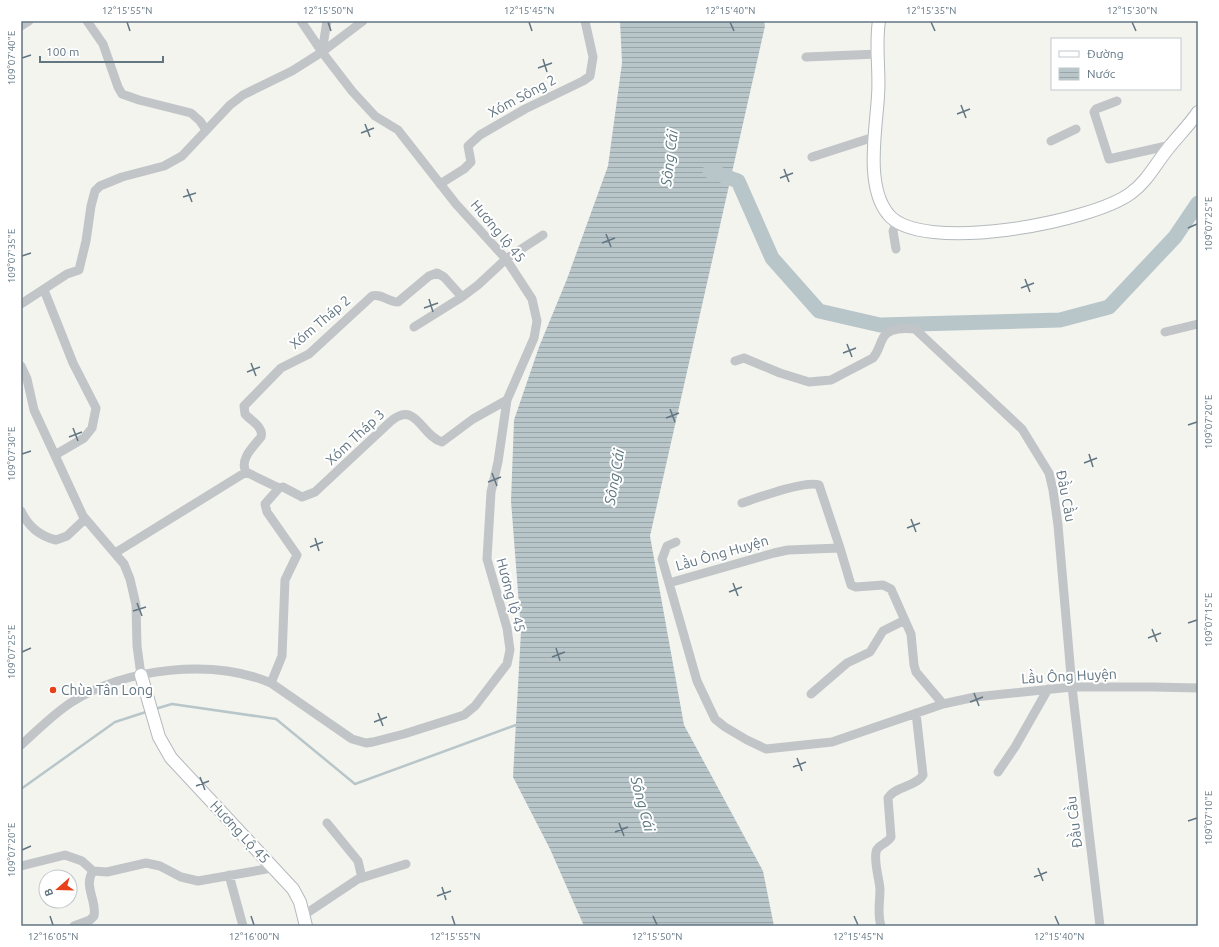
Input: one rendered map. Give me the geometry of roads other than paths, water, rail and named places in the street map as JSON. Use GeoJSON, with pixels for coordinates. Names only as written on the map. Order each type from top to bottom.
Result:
{"type":"FeatureCollection","features":[{"type":"Feature","properties":{"kind":"street"},"geometry":{"type":"LineString","coordinates":[[21,26],[29,21]]}},
{"type":"Feature","properties":{"kind":"street"},"geometry":{"type":"LineString","coordinates":[[87,21],[103,44],[118,88],[122,94],[139,100],[191,112],[206,130]]}},
{"type":"Feature","properties":{"kind":"street","name":"Hương lộ 45"},"geometry":{"type":"LineString","coordinates":[[21,745],[73,701],[100,688],[141,675],[180,670],[212,669],[238,673],[271,683],[340,732],[352,739],[366,743],[442,723],[464,715],[475,706],[503,670],[509,658],[510,650],[503,611],[487,559],[491,492],[498,462],[507,400],[534,338],[537,321],[532,299],[506,259],[456,204],[398,130],[375,116],[322,52],[301,21]]}},
{"type":"Feature","properties":{"kind":"street"},"geometry":{"type":"LineString","coordinates":[[322,52],[327,21]]}},
{"type":"Feature","properties":{"kind":"street"},"geometry":{"type":"LineString","coordinates":[[21,304],[67,274],[79,270],[86,241],[91,206],[95,191],[100,186],[164,166],[182,156],[230,104],[243,95],[292,70],[322,52],[363,21]]}},
{"type":"Feature","properties":{"kind":"street","name":"Xóm Sông 2"},"geometry":{"type":"LineString","coordinates":[[440,184],[464,169],[470,162],[468,146],[480,135],[525,109],[583,81],[590,76],[593,57],[585,21]]}},
{"type":"Feature","properties":{"kind":"street"},"geometry":{"type":"LineString","coordinates":[[879,21],[878,97],[874,137],[874,165],[878,190],[888,214],[897,222],[916,230],[944,233],[1022,228],[1068,218],[1120,200],[1132,192],[1153,170],[1198,112]]}},
{"type":"Feature","properties":{"kind":"street"},"geometry":{"type":"LineString","coordinates":[[806,57],[878,54]]}},
{"type":"Feature","properties":{"kind":"street"},"geometry":{"type":"LineString","coordinates":[[1117,101],[1096,109],[1094,112],[1109,159],[1171,145]]}},
{"type":"Feature","properties":{"kind":"street"},"geometry":{"type":"LineString","coordinates":[[1051,141],[1076,129]]}},
{"type":"Feature","properties":{"kind":"street"},"geometry":{"type":"LineString","coordinates":[[812,157],[874,137]]}},
{"type":"Feature","properties":{"kind":"street"},"geometry":{"type":"LineString","coordinates":[[896,249],[893,231],[897,222]]}},
{"type":"Feature","properties":{"kind":"street"},"geometry":{"type":"LineString","coordinates":[[414,327],[462,297],[478,285],[506,259],[543,235]]}},
{"type":"Feature","properties":{"kind":"street","name":"Xóm Tháp 2"},"geometry":{"type":"LineString","coordinates":[[246,472],[244,464],[245,458],[261,437],[262,433],[260,428],[245,414],[244,406],[281,368],[309,354],[374,295],[398,302],[429,276],[437,273],[444,277],[462,297]]}},
{"type":"Feature","properties":{"kind":"street"},"geometry":{"type":"LineString","coordinates":[[44,290],[73,363],[96,408],[92,428],[84,438],[55,455]]}},
{"type":"Feature","properties":{"kind":"street"},"geometry":{"type":"LineString","coordinates":[[1165,332],[1198,324]]}},
{"type":"Feature","properties":{"kind":"street","name":"Đầu Cầu"},"geometry":{"type":"LineString","coordinates":[[735,361],[744,358],[780,373],[809,382],[831,380],[873,358],[878,352],[883,336],[886,334],[902,328],[915,329],[1022,429],[1049,473],[1053,490],[1058,525],[1072,687],[1100,926]]}},
{"type":"Feature","properties":{"kind":"street"},"geometry":{"type":"LineString","coordinates":[[21,366],[27,379],[34,410],[85,519],[115,553],[127,571],[135,597],[137,646],[141,675]]}},
{"type":"Feature","properties":{"kind":"street","name":"Xóm Tháp 3"},"geometry":{"type":"LineString","coordinates":[[246,472],[279,488],[285,487],[302,497],[310,495],[321,487],[390,422],[400,415],[411,416],[442,442],[473,419],[507,400]]}},
{"type":"Feature","properties":{"kind":"street"},"geometry":{"type":"LineString","coordinates":[[115,553],[246,472]]}},
{"type":"Feature","properties":{"kind":"street"},"geometry":{"type":"LineString","coordinates":[[742,503],[777,492],[808,485],[819,485],[851,585],[856,587],[879,585],[888,587],[893,593],[912,640],[916,672],[943,704]]}},
{"type":"Feature","properties":{"kind":"street"},"geometry":{"type":"LineString","coordinates":[[271,683],[283,652],[285,580],[297,556],[265,508],[265,504],[279,488]]}},
{"type":"Feature","properties":{"kind":"street"},"geometry":{"type":"LineString","coordinates":[[21,511],[32,528],[56,540],[67,536],[85,519]]}},
{"type":"Feature","properties":{"kind":"street"},"geometry":{"type":"LineString","coordinates":[[669,583],[662,556],[667,546],[676,542]]}},
{"type":"Feature","properties":{"kind":"street","name":"Lầu Ông Huyện"},"geometry":{"type":"LineString","coordinates":[[840,548],[774,553],[669,583],[697,681],[707,705],[719,723],[746,740],[770,749],[832,742],[943,704],[975,697],[1072,687],[1198,688]]}},
{"type":"Feature","properties":{"kind":"street"},"geometry":{"type":"LineString","coordinates":[[811,694],[847,663],[870,652],[883,631],[905,620]]}},
{"type":"Feature","properties":{"kind":"street","name":"Hương Lộ 45"},"geometry":{"type":"LineString","coordinates":[[141,675],[154,722],[162,743],[171,758],[293,889],[300,902],[305,921]]}},
{"type":"Feature","properties":{"kind":"street"},"geometry":{"type":"LineString","coordinates":[[998,772],[1015,747],[1048,689]]}},
{"type":"Feature","properties":{"kind":"street"},"geometry":{"type":"LineString","coordinates":[[881,926],[878,916],[880,888],[876,853],[878,848],[886,843],[891,837],[888,798],[892,794],[918,780],[923,775],[916,713]]}},
{"type":"Feature","properties":{"kind":"street"},"geometry":{"type":"LineString","coordinates":[[327,823],[358,861],[362,878]]}},
{"type":"Feature","properties":{"kind":"street"},"geometry":{"type":"LineString","coordinates":[[21,866],[65,855],[82,861],[93,871],[107,872],[146,863],[160,866],[181,877],[198,881],[272,868]]}},
{"type":"Feature","properties":{"kind":"street"},"geometry":{"type":"LineString","coordinates":[[305,921],[362,878],[406,864]]}},
{"type":"Feature","properties":{"kind":"street"},"geometry":{"type":"LineString","coordinates":[[74,926],[90,920],[94,916],[89,888],[90,878],[93,871]]}},
{"type":"Feature","properties":{"kind":"street"},"geometry":{"type":"LineString","coordinates":[[229,875],[243,926]]}},
{"type":"Feature","properties":{"kind":"water","name":"Sông Cái"},"geometry":{"type":"Polygon","coordinates":[[[620,21],[764,21],[765,26],[650,536],[684,725],[763,871],[774,926],[584,926],[550,849],[513,777],[521,631],[511,501],[514,420],[539,347],[567,279],[608,166],[622,63],[620,21]]]}},
{"type":"Feature","properties":{"kind":"waterway"},"geometry":{"type":"LineString","coordinates":[[710,171],[738,181],[772,258],[819,311],[880,325],[1060,320],[1109,307],[1175,237],[1198,203]]}},
{"type":"Feature","properties":{"kind":"waterway"},"geometry":{"type":"LineString","coordinates":[[155,709],[172,704],[276,719],[355,784],[516,725]]}},
{"type":"Feature","properties":{"kind":"waterway"},"geometry":{"type":"LineString","coordinates":[[21,789],[115,722],[149,711]]}},
{"type":"Feature","properties":{"kind":"place","name":"Chùa Tân Long"},"geometry":{"type":"Point","coordinates":[53,690]}}]}
